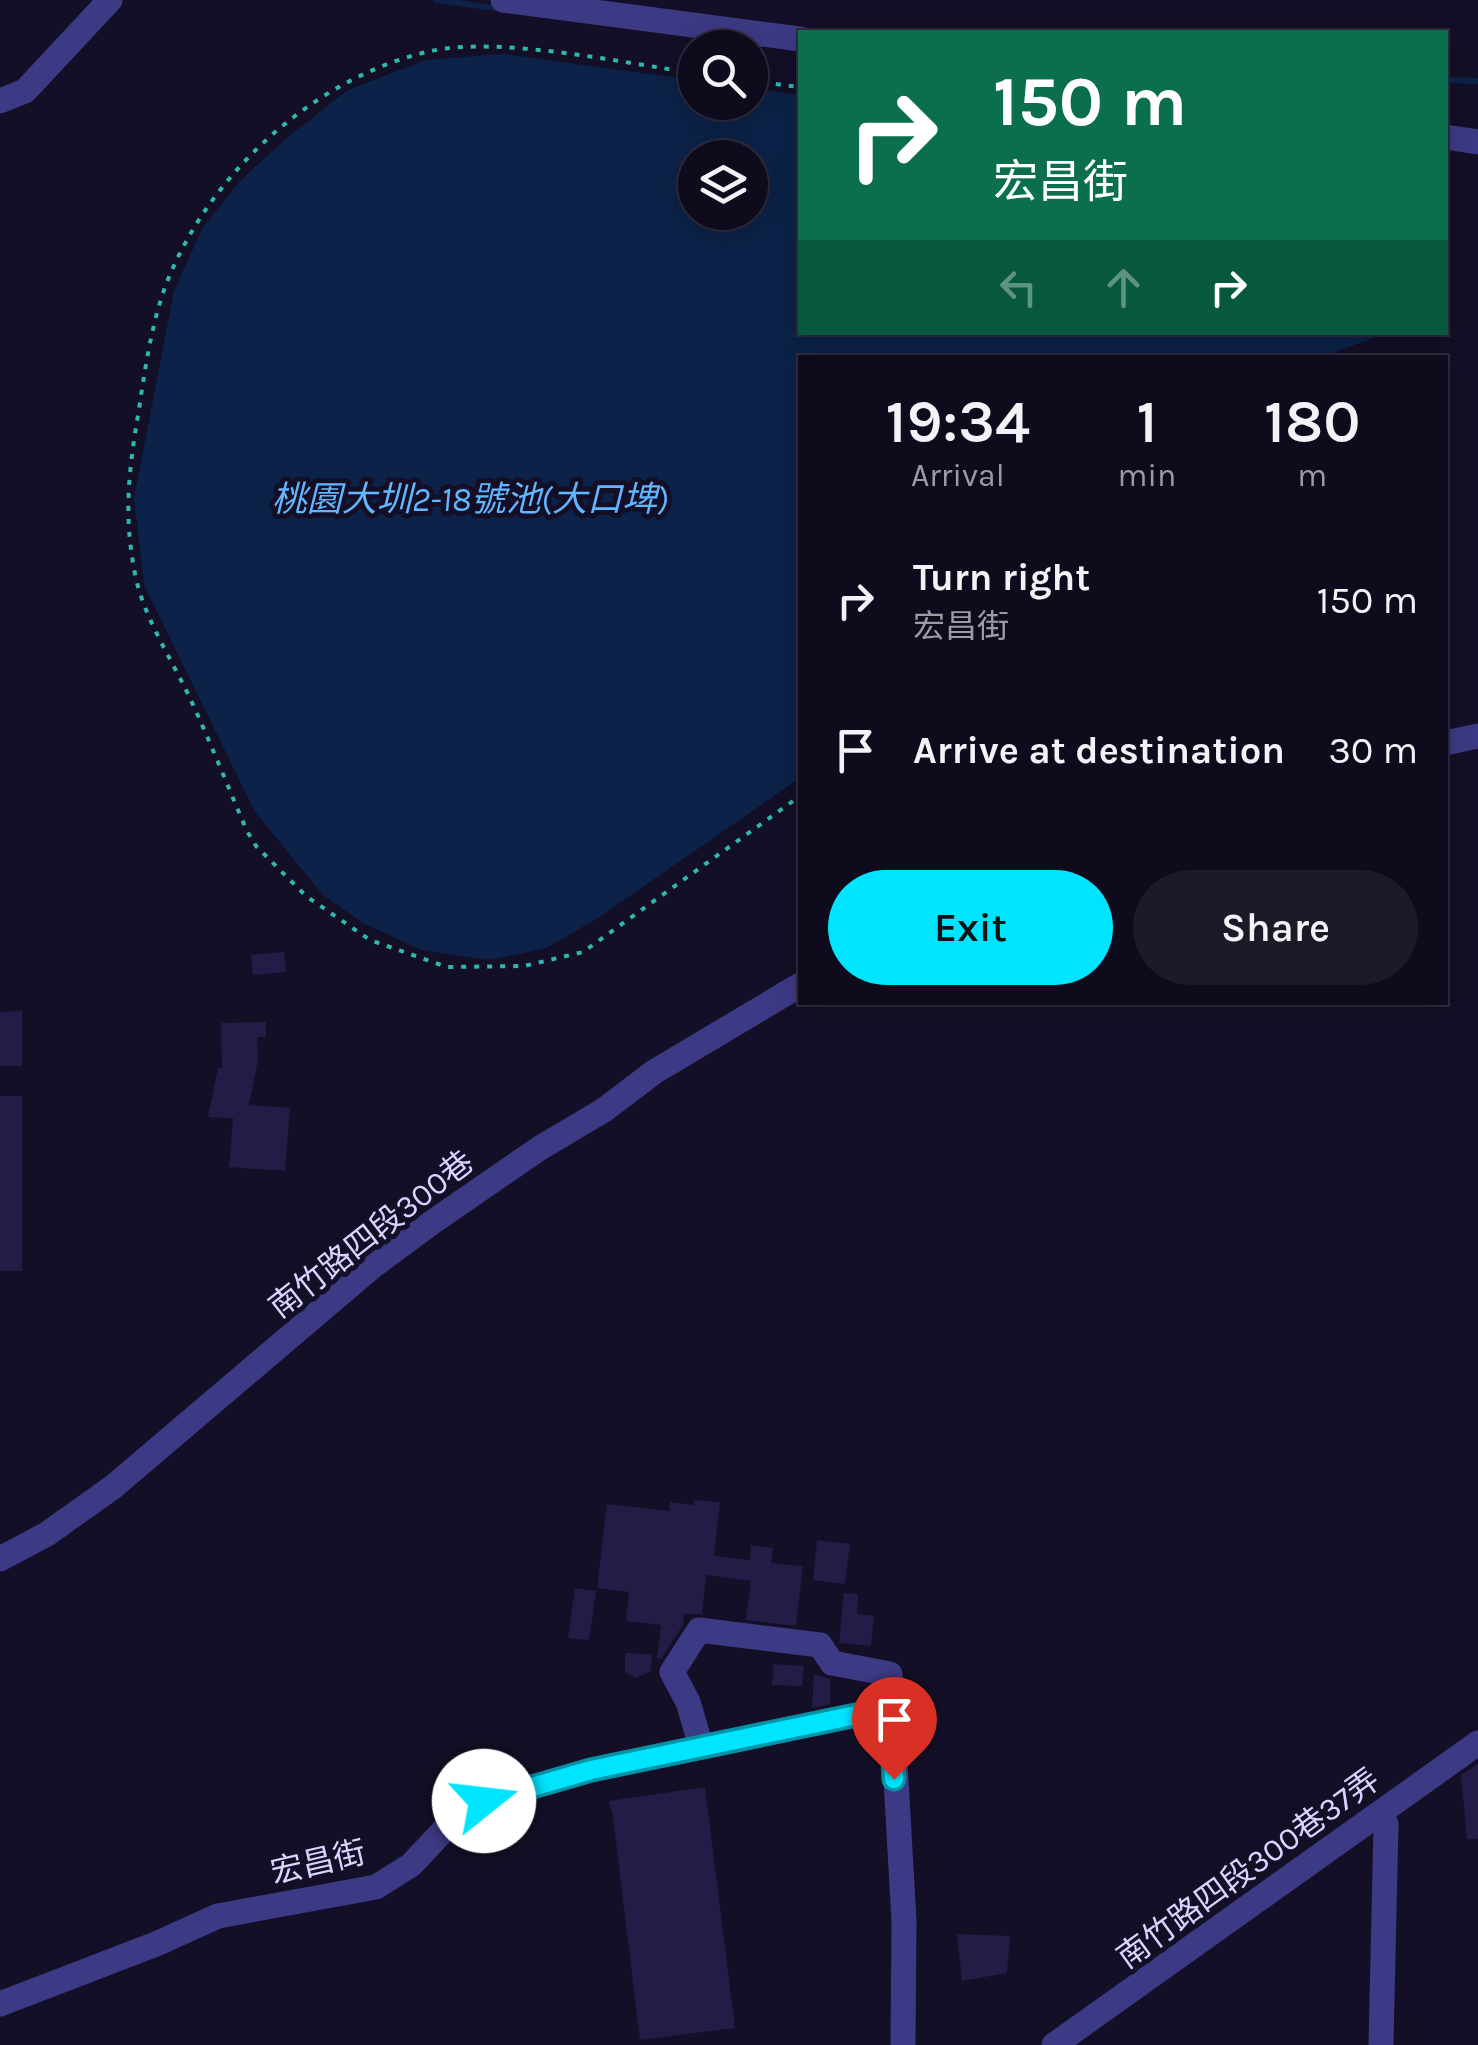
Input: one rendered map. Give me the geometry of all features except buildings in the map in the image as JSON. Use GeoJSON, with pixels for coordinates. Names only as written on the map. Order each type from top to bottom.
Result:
{"type":"FeatureCollection","features":[{"type":"Feature","properties":{"kind":"street"},"geometry":{"type":"LineString","coordinates":[[0,101],[25,91],[110,0]]}},
{"type":"Feature","properties":{"kind":"street"},"geometry":{"type":"LineString","coordinates":[[503,0],[798,40]]}},
{"type":"Feature","properties":{"kind":"street"},"geometry":{"type":"LineString","coordinates":[[1448,137],[1478,142]]}},
{"type":"Feature","properties":{"kind":"street"},"geometry":{"type":"LineString","coordinates":[[1448,742],[1478,736]]}},
{"type":"Feature","properties":{"kind":"street","name":"南竹路四段300巷"},"geometry":{"type":"LineString","coordinates":[[0,1559],[47,1534],[113,1488],[373,1266],[434,1221],[540,1148],[604,1110],[654,1072],[798,985]]}},
{"type":"Feature","properties":{"kind":"street"},"geometry":{"type":"LineString","coordinates":[[701,1746],[688,1702],[672,1672],[700,1630],[820,1645],[832,1663],[890,1674],[904,1922],[903,2045]]}},
{"type":"Feature","properties":{"kind":"street","name":"宏昌街"},"geometry":{"type":"LineString","coordinates":[[0,2004],[218,1916],[376,1886],[412,1865],[460,1814],[484,1801],[591,1770],[890,1708]]}},
{"type":"Feature","properties":{"kind":"street","name":"南竹路四段300巷37弄"},"geometry":{"type":"LineString","coordinates":[[1054,2045],[1478,1743]]}},
{"type":"Feature","properties":{"kind":"street"},"geometry":{"type":"LineString","coordinates":[[1381,1813],[1386,1824],[1381,2045]]}},
{"type":"Feature","properties":{"kind":"path"},"geometry":{"type":"LineString","coordinates":[[678,71],[506,48],[432,51],[352,82],[308,108],[269,138],[202,214],[164,290],[146,359],[126,491],[136,579],[256,846],[306,896],[370,940],[446,967],[524,966],[583,952],[798,797]]}},
{"type":"Feature","properties":{"kind":"path"},"geometry":{"type":"LineString","coordinates":[[768,83],[798,87]]}},
{"type":"Feature","properties":{"kind":"water","name":"桃園大圳2-18號池(大口埤)"},"geometry":{"type":"Polygon","coordinates":[[[502,54],[678,78],[678,120],[768,120],[768,91],[798,95],[798,335],[1382,335],[1327,355],[798,355],[798,779],[598,918],[546,948],[490,960],[421,950],[363,923],[323,895],[255,812],[144,585],[134,498],[174,291],[203,227],[240,181],[348,90],[426,60],[502,54]]]}},
{"type":"Feature","properties":{"kind":"waterway"},"geometry":{"type":"LineString","coordinates":[[436,0],[502,9]]}},
{"type":"Feature","properties":{"kind":"waterway"},"geometry":{"type":"LineString","coordinates":[[1448,80],[1478,81]]}},
{"type":"Feature","properties":{"kind":"route"},"geometry":{"type":"LineString","coordinates":[[484,1801],[591,1770],[890,1708],[894,1779]]}}]}
